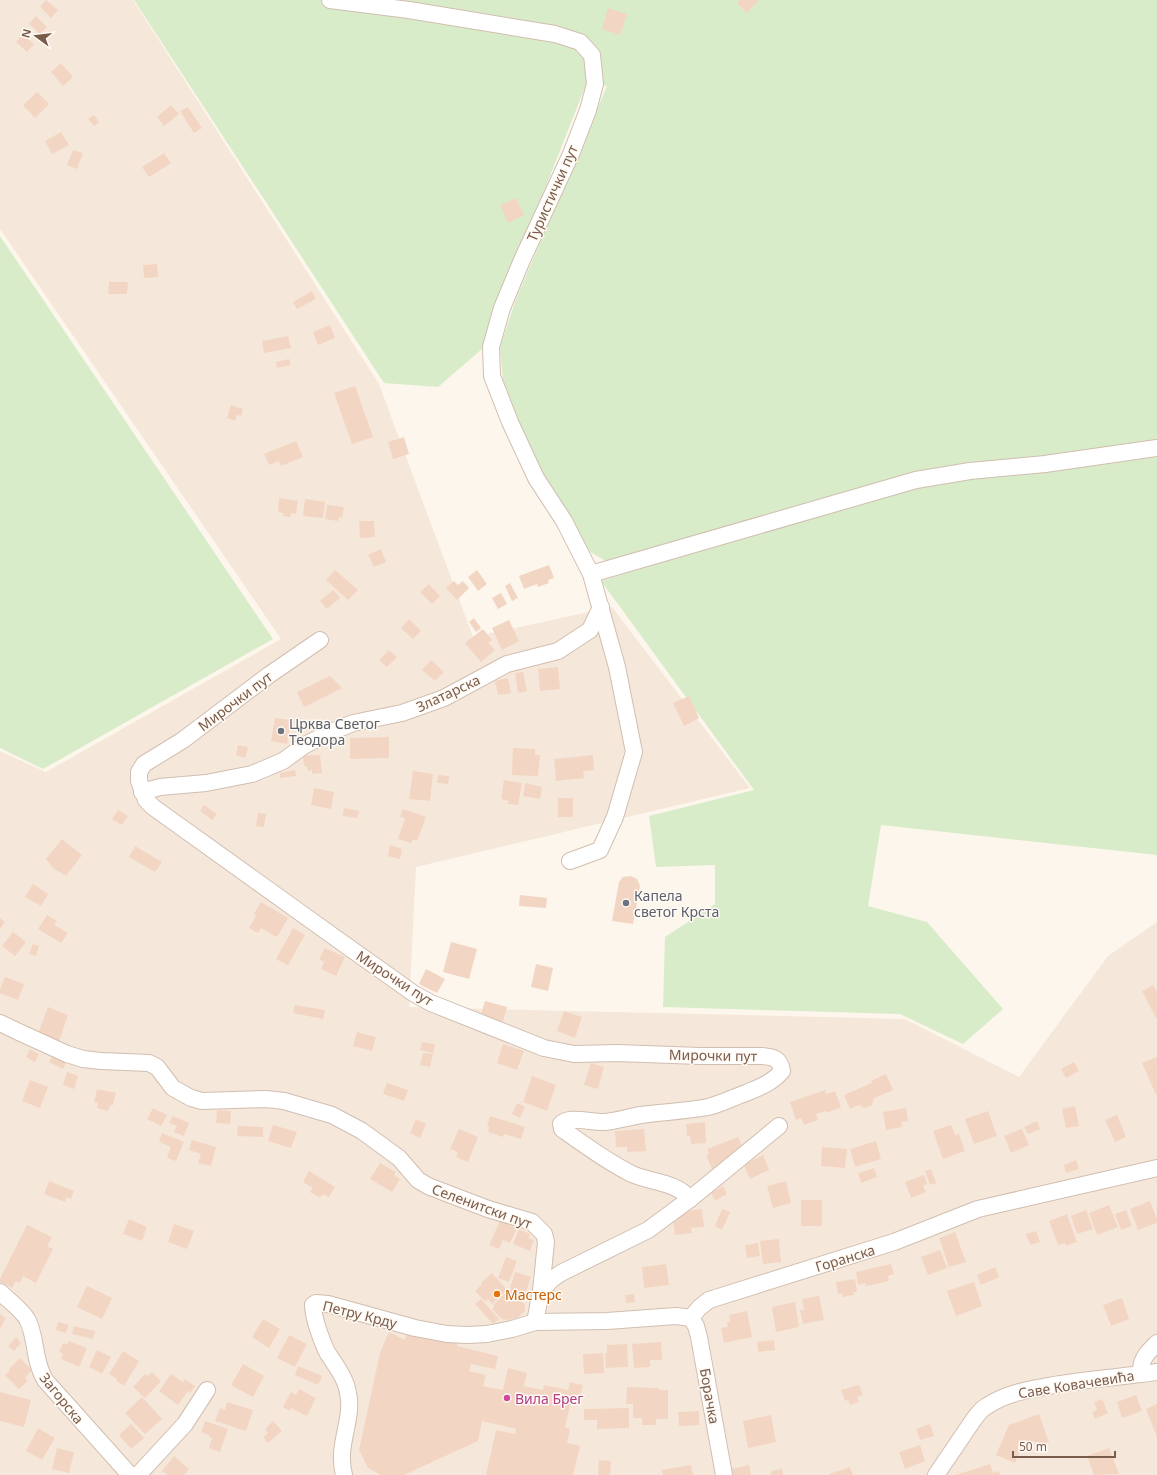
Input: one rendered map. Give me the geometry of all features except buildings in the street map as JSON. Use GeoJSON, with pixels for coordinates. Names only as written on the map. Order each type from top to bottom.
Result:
{"type":"FeatureCollection","features":[{"type":"Feature","properties":{"kind":"street","name":"Туристички пут"},"geometry":{"type":"LineString","coordinates":[[330,0],[409,10],[556,34],[580,42],[592,55],[595,84],[588,110],[571,154],[522,260],[502,308],[490,347],[492,376],[510,422],[536,478],[564,521],[591,574],[617,667],[634,752],[615,817],[600,850],[570,861]]}},
{"type":"Feature","properties":{"kind":"street"},"geometry":{"type":"LineString","coordinates":[[591,574],[916,480],[970,471],[1045,464],[1157,448]]}},
{"type":"Feature","properties":{"kind":"street","name":"Златарска"},"geometry":{"type":"LineString","coordinates":[[142,792],[160,787],[206,783],[252,774],[282,761],[305,745],[353,723],[402,713],[444,698],[507,664],[558,651],[590,630],[601,607]]}},
{"type":"Feature","properties":{"kind":"street","name":"Мирочки пут"},"geometry":{"type":"LineString","coordinates":[[320,640],[269,675],[183,740],[144,764],[139,772],[139,781],[146,800],[153,807],[331,935],[413,993],[431,1003],[544,1048],[574,1054],[617,1053],[700,1056],[762,1056],[771,1057],[776,1060],[781,1064],[782,1071],[777,1077],[766,1085],[710,1106],[675,1112],[641,1115],[606,1122],[596,1123],[574,1120],[563,1121],[561,1124],[561,1127],[568,1134],[632,1174],[678,1188],[690,1199]]}},
{"type":"Feature","properties":{"kind":"street","name":"Селенитски пут"},"geometry":{"type":"LineString","coordinates":[[0,1022],[20,1034],[83,1059],[149,1063],[157,1068],[173,1088],[191,1098],[202,1101],[266,1099],[284,1101],[332,1115],[362,1131],[399,1158],[418,1180],[428,1186],[488,1209],[532,1222],[544,1234],[546,1242],[541,1291],[535,1322]]}},
{"type":"Feature","properties":{"kind":"street"},"geometry":{"type":"LineString","coordinates":[[541,1291],[551,1280],[561,1273],[648,1230],[690,1199],[780,1126]]}},
{"type":"Feature","properties":{"kind":"street","name":"Горанска"},"geometry":{"type":"LineString","coordinates":[[691,1318],[699,1308],[709,1300],[894,1242],[978,1209],[1157,1168]]}},
{"type":"Feature","properties":{"kind":"street","name":"Загорска"},"geometry":{"type":"LineString","coordinates":[[0,1292],[26,1318],[31,1330],[37,1362],[45,1380],[130,1475]]}},
{"type":"Feature","properties":{"kind":"street","name":"Петру Крду"},"geometry":{"type":"LineString","coordinates":[[344,1475],[341,1463],[341,1449],[349,1406],[349,1393],[346,1383],[326,1350],[313,1314],[314,1305],[319,1302],[415,1328],[447,1334],[488,1334],[535,1322]]}},
{"type":"Feature","properties":{"kind":"street"},"geometry":{"type":"LineString","coordinates":[[535,1322],[607,1321],[676,1316],[691,1318]]}},
{"type":"Feature","properties":{"kind":"street","name":"Борачка"},"geometry":{"type":"LineString","coordinates":[[691,1318],[696,1326],[699,1337],[724,1475]]}},
{"type":"Feature","properties":{"kind":"street"},"geometry":{"type":"LineString","coordinates":[[1141,1374],[1140,1367],[1143,1356],[1157,1343]]}},
{"type":"Feature","properties":{"kind":"street","name":"Саве Ковачевића"},"geometry":{"type":"LineString","coordinates":[[936,1475],[974,1419],[987,1406],[1020,1392],[1037,1388],[1087,1380],[1157,1372]]}},
{"type":"Feature","properties":{"kind":"street"},"geometry":{"type":"LineString","coordinates":[[138,1475],[185,1424],[207,1390]]}},
{"type":"Feature","properties":{"kind":"shaded area"},"geometry":{"type":"Polygon","coordinates":[[[0,0],[133,0],[379,384],[473,637],[612,607],[750,788],[416,867],[409,1007],[905,1019],[1019,1077],[1108,956],[1157,922],[1157,1475],[0,1475],[0,751],[46,772],[281,639],[0,229],[0,0]]]}},
{"type":"Feature","properties":{"kind":"green space"},"geometry":{"type":"Polygon","coordinates":[[[134,0],[1157,0],[1157,855],[881,825],[868,906],[927,922],[1003,1009],[963,1044],[900,1014],[663,1007],[665,937],[715,904],[715,865],[656,867],[649,816],[754,790],[601,581],[759,532],[611,564],[590,552],[532,454],[503,381],[500,347],[516,299],[607,86],[587,82],[482,349],[438,387],[384,383],[134,0]]]}},
{"type":"Feature","properties":{"kind":"green space"},"geometry":{"type":"Polygon","coordinates":[[[0,236],[273,639],[43,769],[0,748],[0,236]]]}},
{"type":"Feature","properties":{"kind":"place","name":"Црква Светог Теодора"},"geometry":{"type":"Point","coordinates":[281,731]}},
{"type":"Feature","properties":{"kind":"place","name":"Капела светог Крста"},"geometry":{"type":"Point","coordinates":[626,903]}},
{"type":"Feature","properties":{"kind":"place","name":"Мастерс"},"geometry":{"type":"Point","coordinates":[497,1294]}},
{"type":"Feature","properties":{"kind":"place","name":"Вила Брег"},"geometry":{"type":"Point","coordinates":[507,1398]}}]}
